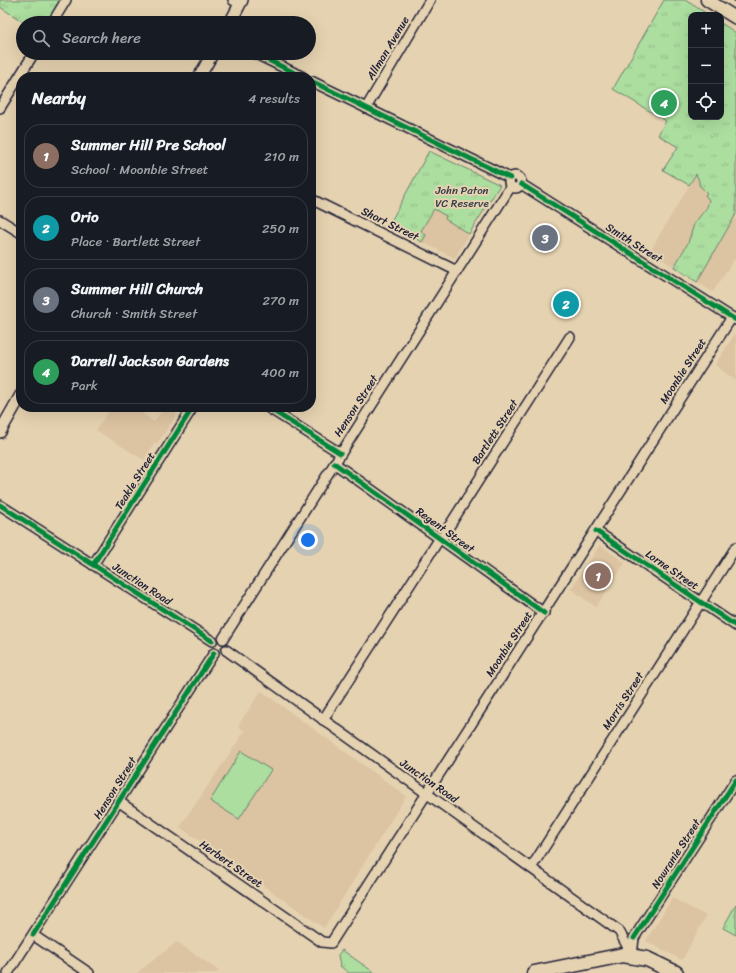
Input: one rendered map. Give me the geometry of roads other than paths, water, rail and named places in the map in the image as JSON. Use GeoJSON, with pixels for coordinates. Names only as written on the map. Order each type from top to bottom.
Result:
{"type":"FeatureCollection","features":[{"type":"Feature","properties":{"kind":"main road"},"geometry":{"type":"LineString","coordinates":[[707,0],[736,18]]}},
{"type":"Feature","properties":{"kind":"main road"},"geometry":{"type":"LineString","coordinates":[[534,973],[613,956],[632,955],[647,959],[676,973]]}},
{"type":"Feature","properties":{"kind":"street"},"geometry":{"type":"LineString","coordinates":[[56,16],[66,0]]}},
{"type":"Feature","properties":{"kind":"street","name":"Allman Avenue"},"geometry":{"type":"LineString","coordinates":[[366,108],[430,0]]}},
{"type":"Feature","properties":{"kind":"street"},"geometry":{"type":"LineString","coordinates":[[233,16],[238,1]]}},
{"type":"Feature","properties":{"kind":"street"},"geometry":{"type":"LineString","coordinates":[[22,72],[30,60]]}},
{"type":"Feature","properties":{"kind":"street"},"geometry":{"type":"LineString","coordinates":[[202,72],[209,60]]}},
{"type":"Feature","properties":{"kind":"street"},"geometry":{"type":"LineString","coordinates":[[268,60],[293,72]]}},
{"type":"Feature","properties":{"kind":"street"},"geometry":{"type":"LineString","coordinates":[[0,108],[16,82]]}},
{"type":"Feature","properties":{"kind":"street"},"geometry":{"type":"LineString","coordinates":[[316,83],[511,182]]}},
{"type":"Feature","properties":{"kind":"street","name":"Smith Street"},"geometry":{"type":"LineString","coordinates":[[511,182],[513,176],[519,177],[521,184],[734,319]]}},
{"type":"Feature","properties":{"kind":"street","name":"Henson Street"},"geometry":{"type":"LineString","coordinates":[[223,639],[457,271],[511,182]]}},
{"type":"Feature","properties":{"kind":"street","name":"Short Street"},"geometry":{"type":"LineString","coordinates":[[316,201],[457,271]]}},
{"type":"Feature","properties":{"kind":"street"},"geometry":{"type":"LineString","coordinates":[[0,220],[16,230]]}},
{"type":"Feature","properties":{"kind":"street","name":"Moonbie Street"},"geometry":{"type":"LineString","coordinates":[[331,943],[734,319]]}},
{"type":"Feature","properties":{"kind":"street","name":"Bartlett Street"},"geometry":{"type":"LineString","coordinates":[[323,720],[570,337]]}},
{"type":"Feature","properties":{"kind":"street"},"geometry":{"type":"LineString","coordinates":[[0,432],[16,404]]}},
{"type":"Feature","properties":{"kind":"street","name":"Teakle Street"},"geometry":{"type":"LineString","coordinates":[[93,565],[191,412]]}},
{"type":"Feature","properties":{"kind":"street"},"geometry":{"type":"LineString","coordinates":[[275,412],[340,453]]}},
{"type":"Feature","properties":{"kind":"street","name":"Regent Street"},"geometry":{"type":"LineString","coordinates":[[334,463],[544,613]]}},
{"type":"Feature","properties":{"kind":"street","name":"Junction Road"},"geometry":{"type":"LineString","coordinates":[[0,505],[212,641]]}},
{"type":"Feature","properties":{"kind":"street","name":"Lorne Street"},"geometry":{"type":"LineString","coordinates":[[596,531],[736,626]]}},
{"type":"Feature","properties":{"kind":"street","name":"Morris Street"},"geometry":{"type":"LineString","coordinates":[[531,868],[736,547]]}},
{"type":"Feature","properties":{"kind":"street"},"geometry":{"type":"LineString","coordinates":[[218,638],[223,639],[226,643],[226,650],[222,654],[214,653],[210,648],[212,641],[218,638]]}},
{"type":"Feature","properties":{"kind":"street","name":"Junction Road"},"geometry":{"type":"LineString","coordinates":[[226,650],[619,931],[632,955]]}},
{"type":"Feature","properties":{"kind":"street","name":"Henson Street"},"geometry":{"type":"LineString","coordinates":[[8,973],[214,653]]}},
{"type":"Feature","properties":{"kind":"street","name":"Nowranie Street"},"geometry":{"type":"LineString","coordinates":[[632,955],[634,938],[735,783]]}},
{"type":"Feature","properties":{"kind":"street","name":"Herbert Street"},"geometry":{"type":"LineString","coordinates":[[118,800],[322,942],[331,943]]}},
{"type":"Feature","properties":{"kind":"street","name":"Junction Road"},"geometry":{"type":"LineString","coordinates":[[619,931],[624,931],[634,938]]}},
{"type":"Feature","properties":{"kind":"street"},"geometry":{"type":"LineString","coordinates":[[33,935],[89,973]]}},
{"type":"Feature","properties":{"kind":"place","name":"Darrell Jackson Gardens"},"geometry":{"type":"Point","coordinates":[664,103]}},
{"type":"Feature","properties":{"kind":"place","name":"Summer Hill Church"},"geometry":{"type":"Point","coordinates":[545,238]}},
{"type":"Feature","properties":{"kind":"place","name":"Orio"},"geometry":{"type":"Point","coordinates":[566,304]}},
{"type":"Feature","properties":{"kind":"place","name":"Summer Hill Pre School"},"geometry":{"type":"Point","coordinates":[598,576]}},
{"type":"Feature","properties":{"kind":"park label","name":"John Paton VC Reserve"},"geometry":{"type":"Point","coordinates":[462,196]}}]}
